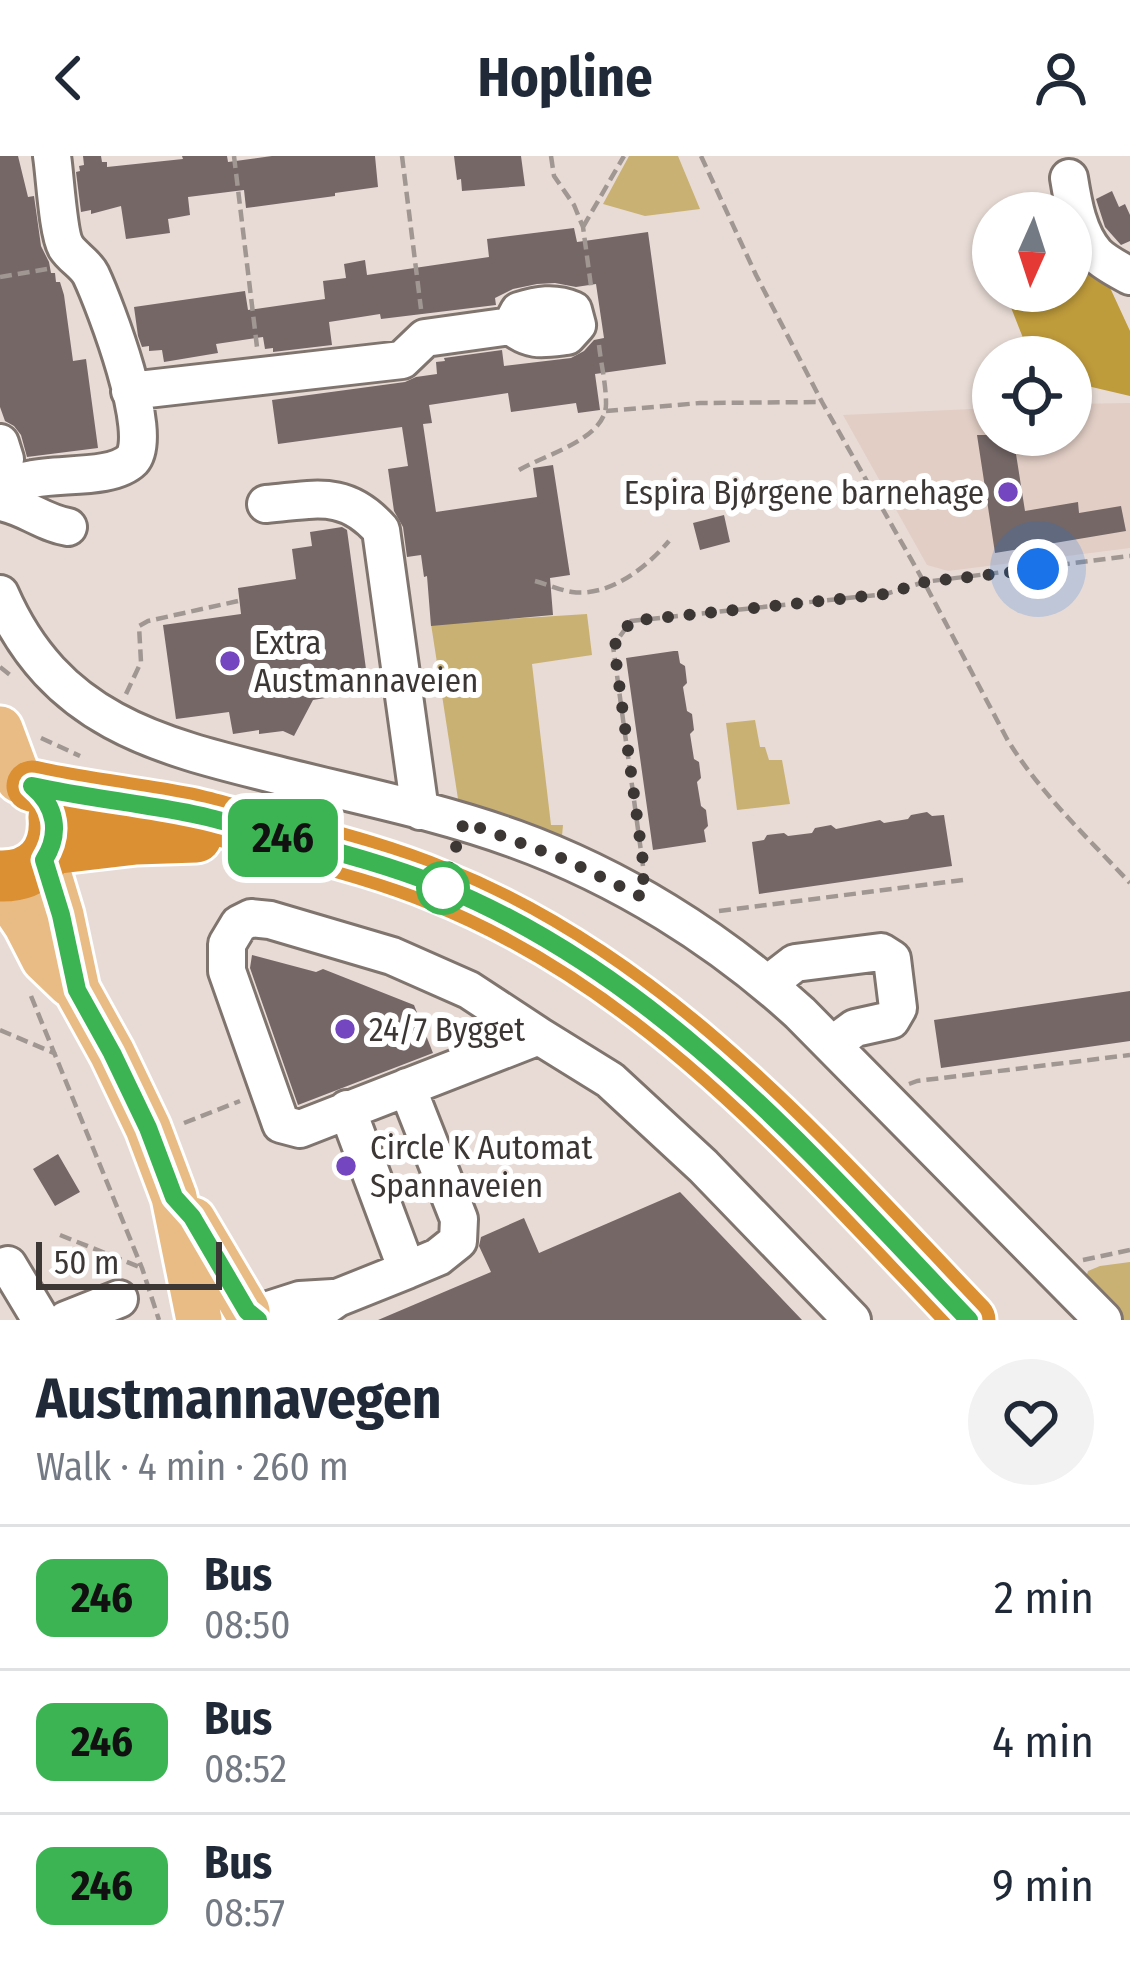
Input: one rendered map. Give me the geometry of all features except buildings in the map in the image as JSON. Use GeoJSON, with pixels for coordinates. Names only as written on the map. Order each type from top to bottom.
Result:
{"type":"FeatureCollection","features":[{"type":"Feature","properties":{"kind":"highway"},"geometry":{"type":"LineString","coordinates":[[17,782],[196,815],[373,862],[513,920],[638,998],[752,1093],[970,1320]]}},
{"type":"Feature","properties":{"kind":"highway"},"geometry":{"type":"LineString","coordinates":[[17,782],[43,795],[55,821],[32,862]]}},
{"type":"Feature","properties":{"kind":"highway"},"geometry":{"type":"LineString","coordinates":[[32,862],[157,838],[298,842]]}},
{"type":"Feature","properties":{"kind":"main road"},"geometry":{"type":"LineString","coordinates":[[0,729],[17,782]]}},
{"type":"Feature","properties":{"kind":"main road"},"geometry":{"type":"LineString","coordinates":[[32,862],[61,915],[77,990],[148,1128],[174,1197],[199,1320]]}},
{"type":"Feature","properties":{"kind":"main road"},"geometry":{"type":"LineString","coordinates":[[0,886],[44,959],[77,990]]}},
{"type":"Feature","properties":{"kind":"main road"},"geometry":{"type":"LineString","coordinates":[[174,1197],[192,1217],[242,1316]]}},
{"type":"Feature","properties":{"kind":"street"},"geometry":{"type":"LineString","coordinates":[[1,474],[16,483],[115,470],[131,461],[140,447],[122,353],[88,269],[64,245],[52,156]]}},
{"type":"Feature","properties":{"kind":"street"},"geometry":{"type":"LineString","coordinates":[[1069,178],[1074,207],[1096,254],[1130,276]]}},
{"type":"Feature","properties":{"kind":"street"},"geometry":{"type":"LineString","coordinates":[[130,392],[402,360],[425,338],[511,326]]}},
{"type":"Feature","properties":{"kind":"street"},"geometry":{"type":"LineString","coordinates":[[1,474],[18,505],[51,524],[68,526]]}},
{"type":"Feature","properties":{"kind":"street"},"geometry":{"type":"LineString","coordinates":[[266,504],[333,499],[365,511],[381,530],[420,811]]}},
{"type":"Feature","properties":{"kind":"street"},"geometry":{"type":"LineString","coordinates":[[0,594],[25,643],[50,673],[79,699],[133,732],[180,750],[516,839],[642,897],[692,929],[768,984],[1103,1320]]}},
{"type":"Feature","properties":{"kind":"street"},"geometry":{"type":"LineString","coordinates":[[539,1036],[300,1129],[289,1128],[281,1124],[227,971],[227,944],[239,924],[251,918],[269,920],[392,956],[469,990],[610,1081],[703,1166],[852,1320]]}},
{"type":"Feature","properties":{"kind":"street"},"geometry":{"type":"LineString","coordinates":[[768,984],[795,963],[881,952],[892,959],[898,1008],[891,1020],[855,1028],[832,1045]]}},
{"type":"Feature","properties":{"kind":"street"},"geometry":{"type":"LineString","coordinates":[[305,1320],[337,1298],[438,1257],[458,1241],[459,1219],[407,1087]]}},
{"type":"Feature","properties":{"kind":"street"},"geometry":{"type":"LineString","coordinates":[[347,1109],[407,1270]]}},
{"type":"Feature","properties":{"kind":"street"},"geometry":{"type":"LineString","coordinates":[[10,1284],[41,1320]]}},
{"type":"Feature","properties":{"kind":"street"},"geometry":{"type":"LineString","coordinates":[[242,1316],[301,1300],[337,1298]]}},
{"type":"Feature","properties":{"kind":"street"},"geometry":{"type":"LineString","coordinates":[[66,1320],[118,1299]]}},
{"type":"Feature","properties":{"kind":"path"},"geometry":{"type":"LineString","coordinates":[[234,156],[261,377]]}},
{"type":"Feature","properties":{"kind":"path"},"geometry":{"type":"LineString","coordinates":[[402,156],[425,338]]}},
{"type":"Feature","properties":{"kind":"path"},"geometry":{"type":"LineString","coordinates":[[583,227],[624,156]]}},
{"type":"Feature","properties":{"kind":"path"},"geometry":{"type":"LineString","coordinates":[[701,156],[822,402],[1021,762],[1130,883]]}},
{"type":"Feature","properties":{"kind":"path"},"geometry":{"type":"LineString","coordinates":[[0,277],[82,263]]}},
{"type":"Feature","properties":{"kind":"path"},"geometry":{"type":"LineString","coordinates":[[606,411],[700,403],[822,402]]}},
{"type":"Feature","properties":{"kind":"path"},"geometry":{"type":"LineString","coordinates":[[535,581],[574,592],[607,588],[642,568],[669,541]]}},
{"type":"Feature","properties":{"kind":"path"},"geometry":{"type":"LineString","coordinates":[[642,897],[644,869],[614,646],[631,621],[886,594],[925,582],[1130,556]]}},
{"type":"Feature","properties":{"kind":"path"},"geometry":{"type":"LineString","coordinates":[[110,720],[137,675],[139,626],[238,601]]}},
{"type":"Feature","properties":{"kind":"path"},"geometry":{"type":"LineString","coordinates":[[692,929],[712,914],[731,908],[963,880]]}},
{"type":"Feature","properties":{"kind":"path"},"geometry":{"type":"LineString","coordinates":[[31,995],[159,1320]]}},
{"type":"Feature","properties":{"kind":"path"},"geometry":{"type":"LineString","coordinates":[[0,1030],[56,1054]]}},
{"type":"Feature","properties":{"kind":"path"},"geometry":{"type":"LineString","coordinates":[[882,1095],[917,1081],[1130,1055]]}},
{"type":"Feature","properties":{"kind":"path"},"geometry":{"type":"LineString","coordinates":[[176,1126],[268,1091]]}},
{"type":"Feature","properties":{"kind":"path"},"geometry":{"type":"LineString","coordinates":[[60,1235],[142,1268]]}},
{"type":"Feature","properties":{"kind":"path"},"geometry":{"type":"LineString","coordinates":[[1058,1274],[1076,1262],[1130,1250]]}},
{"type":"Feature","properties":{"kind":"shaded area"},"geometry":{"type":"Polygon","coordinates":[[[629,156],[678,156],[700,209],[645,216],[603,204],[629,156]]]}},
{"type":"Feature","properties":{"kind":"shaded area"},"geometry":{"type":"Polygon","coordinates":[[[1092,275],[1106,279],[1130,331],[1130,396],[1092,387],[1092,336],[1022,336],[1013,312],[1092,312],[1092,275]]]}},
{"type":"Feature","properties":{"kind":"shaded area","name":"Espira Bjørgene barnehage"},"geometry":{"type":"Polygon","coordinates":[[[1130,403],[1130,548],[948,571],[927,565],[843,415],[972,409],[972,456],[1092,456],[1092,404],[1130,403]]]}},
{"type":"Feature","properties":{"kind":"shaded area"},"geometry":{"type":"Polygon","coordinates":[[[587,614],[592,655],[532,664],[551,825],[563,825],[562,836],[555,839],[458,799],[431,624],[587,614]]]}},
{"type":"Feature","properties":{"kind":"shaded area"},"geometry":{"type":"Polygon","coordinates":[[[755,720],[760,747],[765,747],[769,760],[782,760],[790,804],[737,810],[726,723],[755,720]]]}},
{"type":"Feature","properties":{"kind":"shaded area"},"geometry":{"type":"Polygon","coordinates":[[[1130,1262],[1130,1320],[1116,1320],[1085,1281],[1088,1271],[1130,1262]]]}},
{"type":"Feature","properties":{"kind":"bus line","name":"246"},"geometry":{"type":"LineString","coordinates":[[258,1320],[247,1311],[192,1217],[174,1197],[148,1128],[77,990],[44,860],[55,835],[55,821],[51,807],[32,786],[196,815],[373,862],[513,920],[638,998],[752,1093],[969,1320]]}},
{"type":"Feature","properties":{"kind":"place","name":"Espira Bjørgene barnehage"},"geometry":{"type":"Point","coordinates":[1008,492]}},
{"type":"Feature","properties":{"kind":"place","name":"Extra Austmannaveien"},"geometry":{"type":"Point","coordinates":[230,661]}},
{"type":"Feature","properties":{"kind":"place","name":"24/7 Bygget"},"geometry":{"type":"Point","coordinates":[345,1029]}},
{"type":"Feature","properties":{"kind":"place","name":"Circle K Automat Spannaveien"},"geometry":{"type":"Point","coordinates":[346,1166]}},
{"type":"Feature","properties":{"kind":"route"},"geometry":{"type":"LineString","coordinates":[[443,888],[464,822],[564,859],[642,897],[644,869],[614,646],[631,621],[886,594],[925,582],[1038,569]]}}]}
